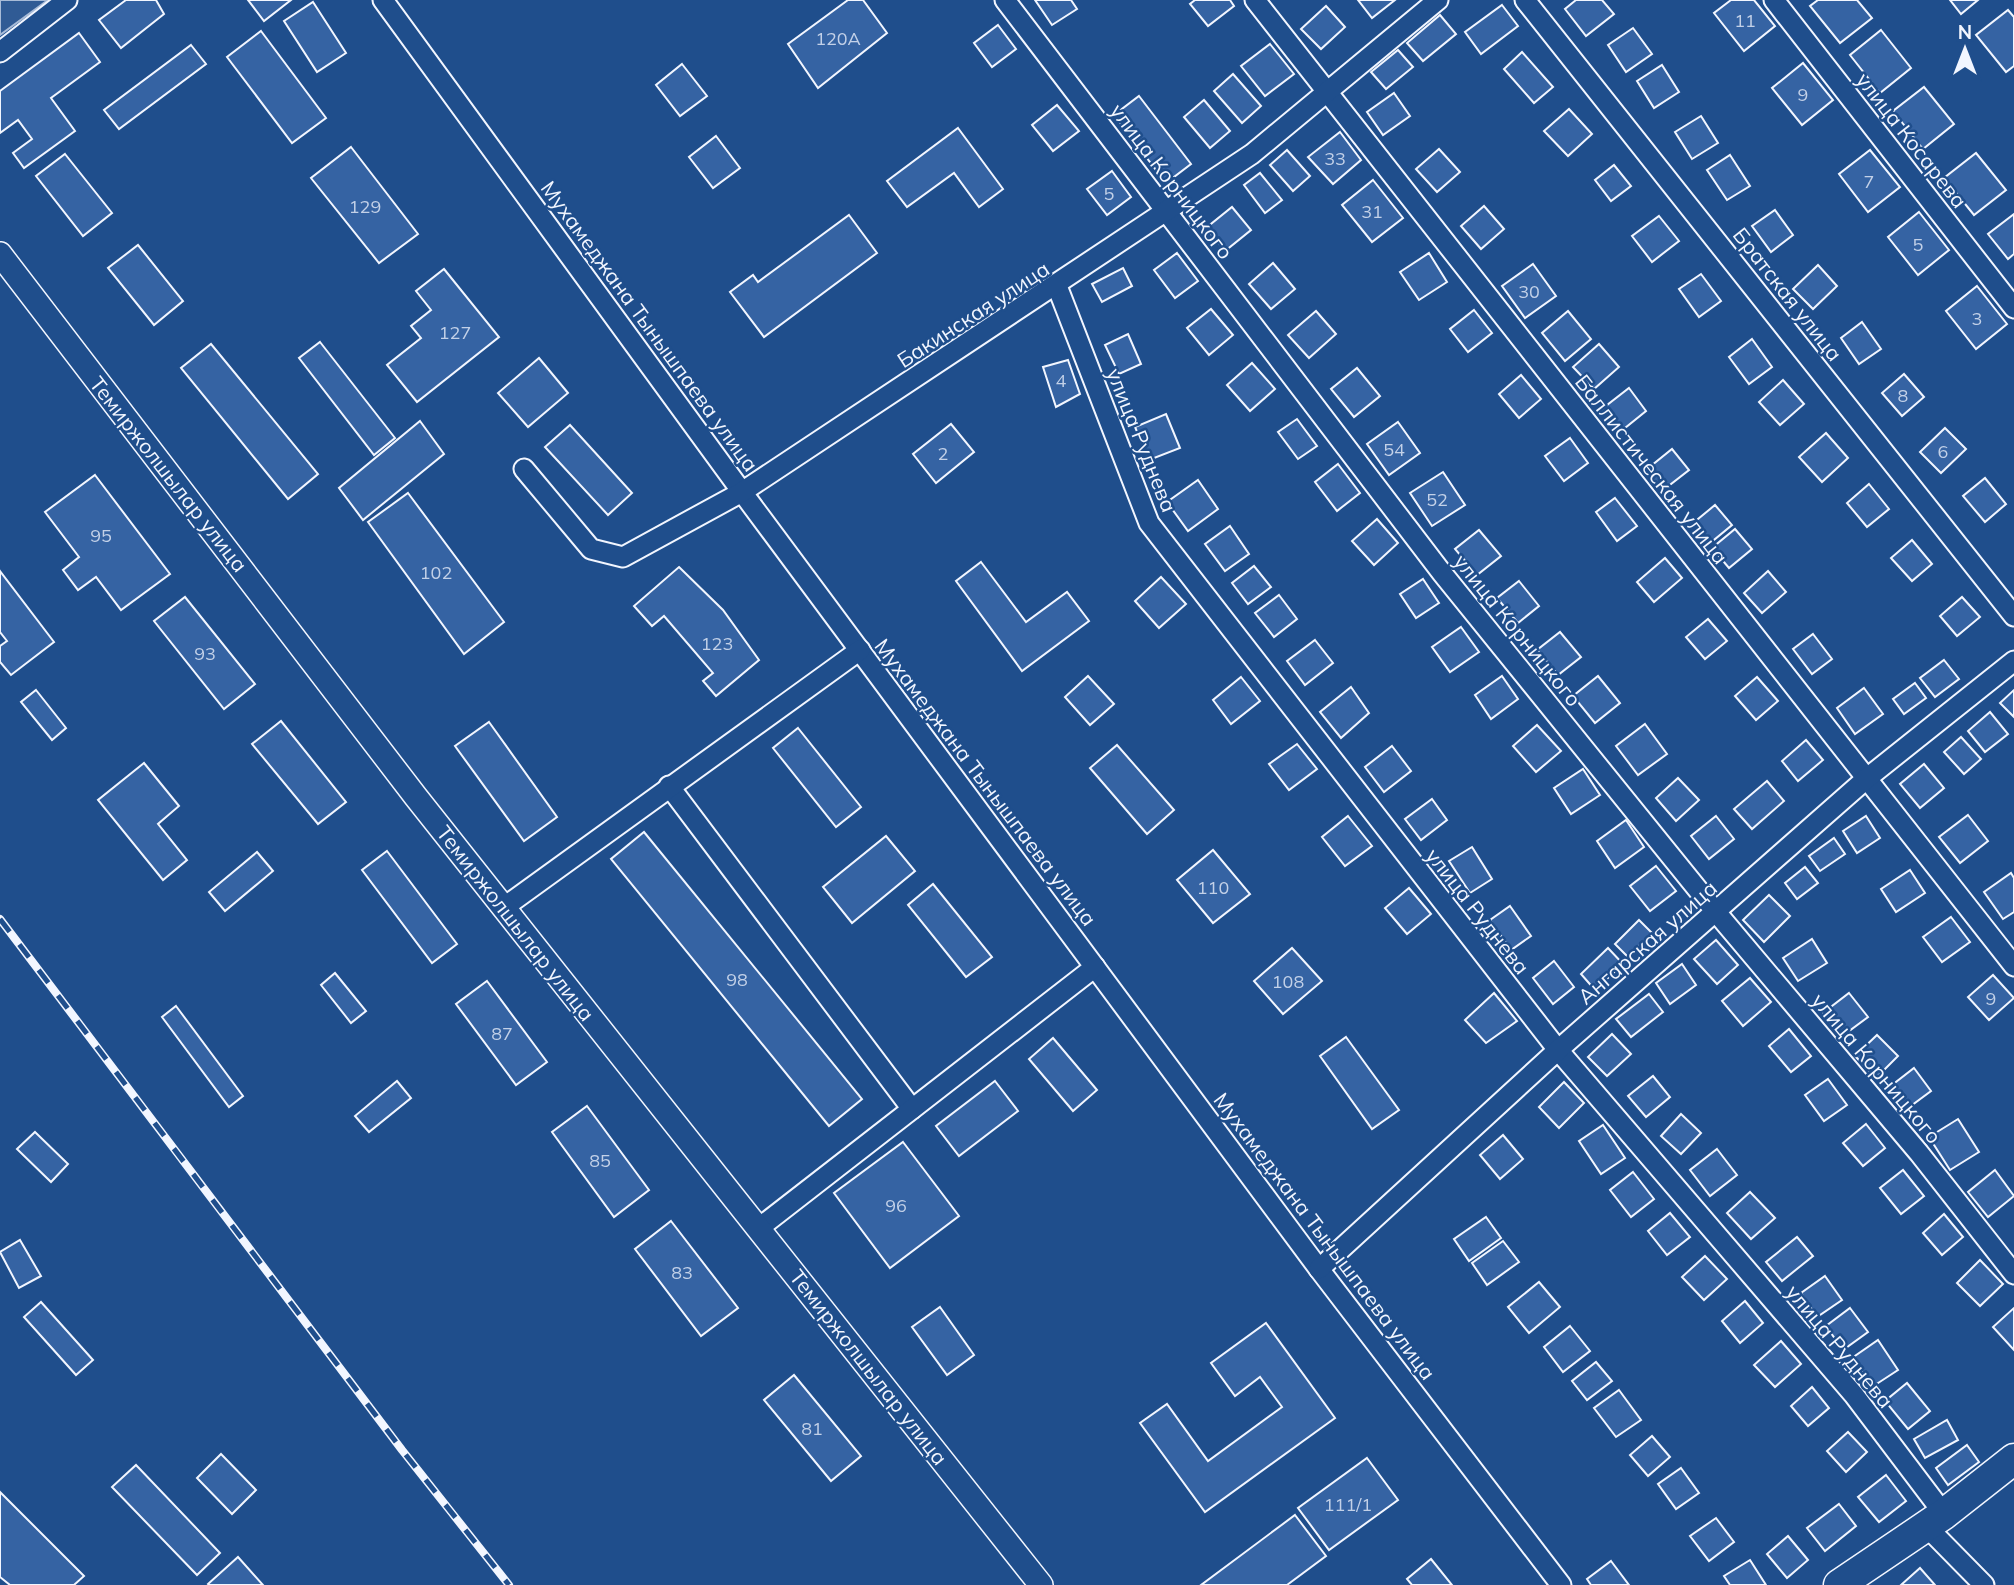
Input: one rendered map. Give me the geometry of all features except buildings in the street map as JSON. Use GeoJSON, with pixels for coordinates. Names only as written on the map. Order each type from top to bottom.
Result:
{"type":"FeatureCollection","features":[{"type":"Feature","properties":{"kind":"main road"},"geometry":{"type":"LineString","coordinates":[[1839,1585],[1935,1520],[2014,1459]]}},
{"type":"Feature","properties":{"kind":"street"},"geometry":{"type":"LineString","coordinates":[[0,52],[67,0]]}},
{"type":"Feature","properties":{"kind":"street","name":"Мухамеджана Тынышпаева улица"},"geometry":{"type":"LineString","coordinates":[[383,0],[742,492],[1319,1269],[1561,1585]]}},
{"type":"Feature","properties":{"kind":"street","name":"улица Корницкого"},"geometry":{"type":"LineString","coordinates":[[1005,0],[1442,573],[1716,912],[1919,1153],[2014,1274]]}},
{"type":"Feature","properties":{"kind":"street","name":"Баллистическая улица"},"geometry":{"type":"LineString","coordinates":[[1255,0],[2014,966]]}},
{"type":"Feature","properties":{"kind":"street","name":"Бакинская улица"},"geometry":{"type":"LineString","coordinates":[[524,469],[591,549],[623,557],[742,492],[1057,286],[1165,210],[1252,154],[1438,0]]}},
{"type":"Feature","properties":{"kind":"street","name":"Братская улица"},"geometry":{"type":"LineString","coordinates":[[1525,0],[2014,616]]}},
{"type":"Feature","properties":{"kind":"street","name":"улица Косарева"},"geometry":{"type":"LineString","coordinates":[[1774,0],[2014,309]]}},
{"type":"Feature","properties":{"kind":"street","name":"Темиржолшылар улица"},"geometry":{"type":"LineString","coordinates":[[0,254],[503,908],[1041,1585]]}},
{"type":"Feature","properties":{"kind":"street","name":"улица Руднева"},"geometry":{"type":"LineString","coordinates":[[1057,286],[1149,523],[1558,1051],[1854,1395],[1935,1520],[1984,1585]]}},
{"type":"Feature","properties":{"kind":"street"},"geometry":{"type":"LineString","coordinates":[[503,908],[860,650]]}},
{"type":"Feature","properties":{"kind":"street","name":"Ангарская улица"},"geometry":{"type":"LineString","coordinates":[[1319,1269],[1558,1051],[1866,779],[2014,661]]}},
{"type":"Feature","properties":{"kind":"street"},"geometry":{"type":"LineString","coordinates":[[669,786],[912,1109]]}},
{"type":"Feature","properties":{"kind":"street"},"geometry":{"type":"LineString","coordinates":[[759,1228],[1095,967]]}},
{"type":"Feature","properties":{"kind":"shaded area"},"geometry":{"type":"Polygon","coordinates":[[[0,0],[48,0],[0,35],[0,0]]]}},
{"type":"Feature","properties":{"kind":"railway"},"geometry":{"type":"LineString","coordinates":[[0,919],[402,1450],[509,1585]]}}]}
